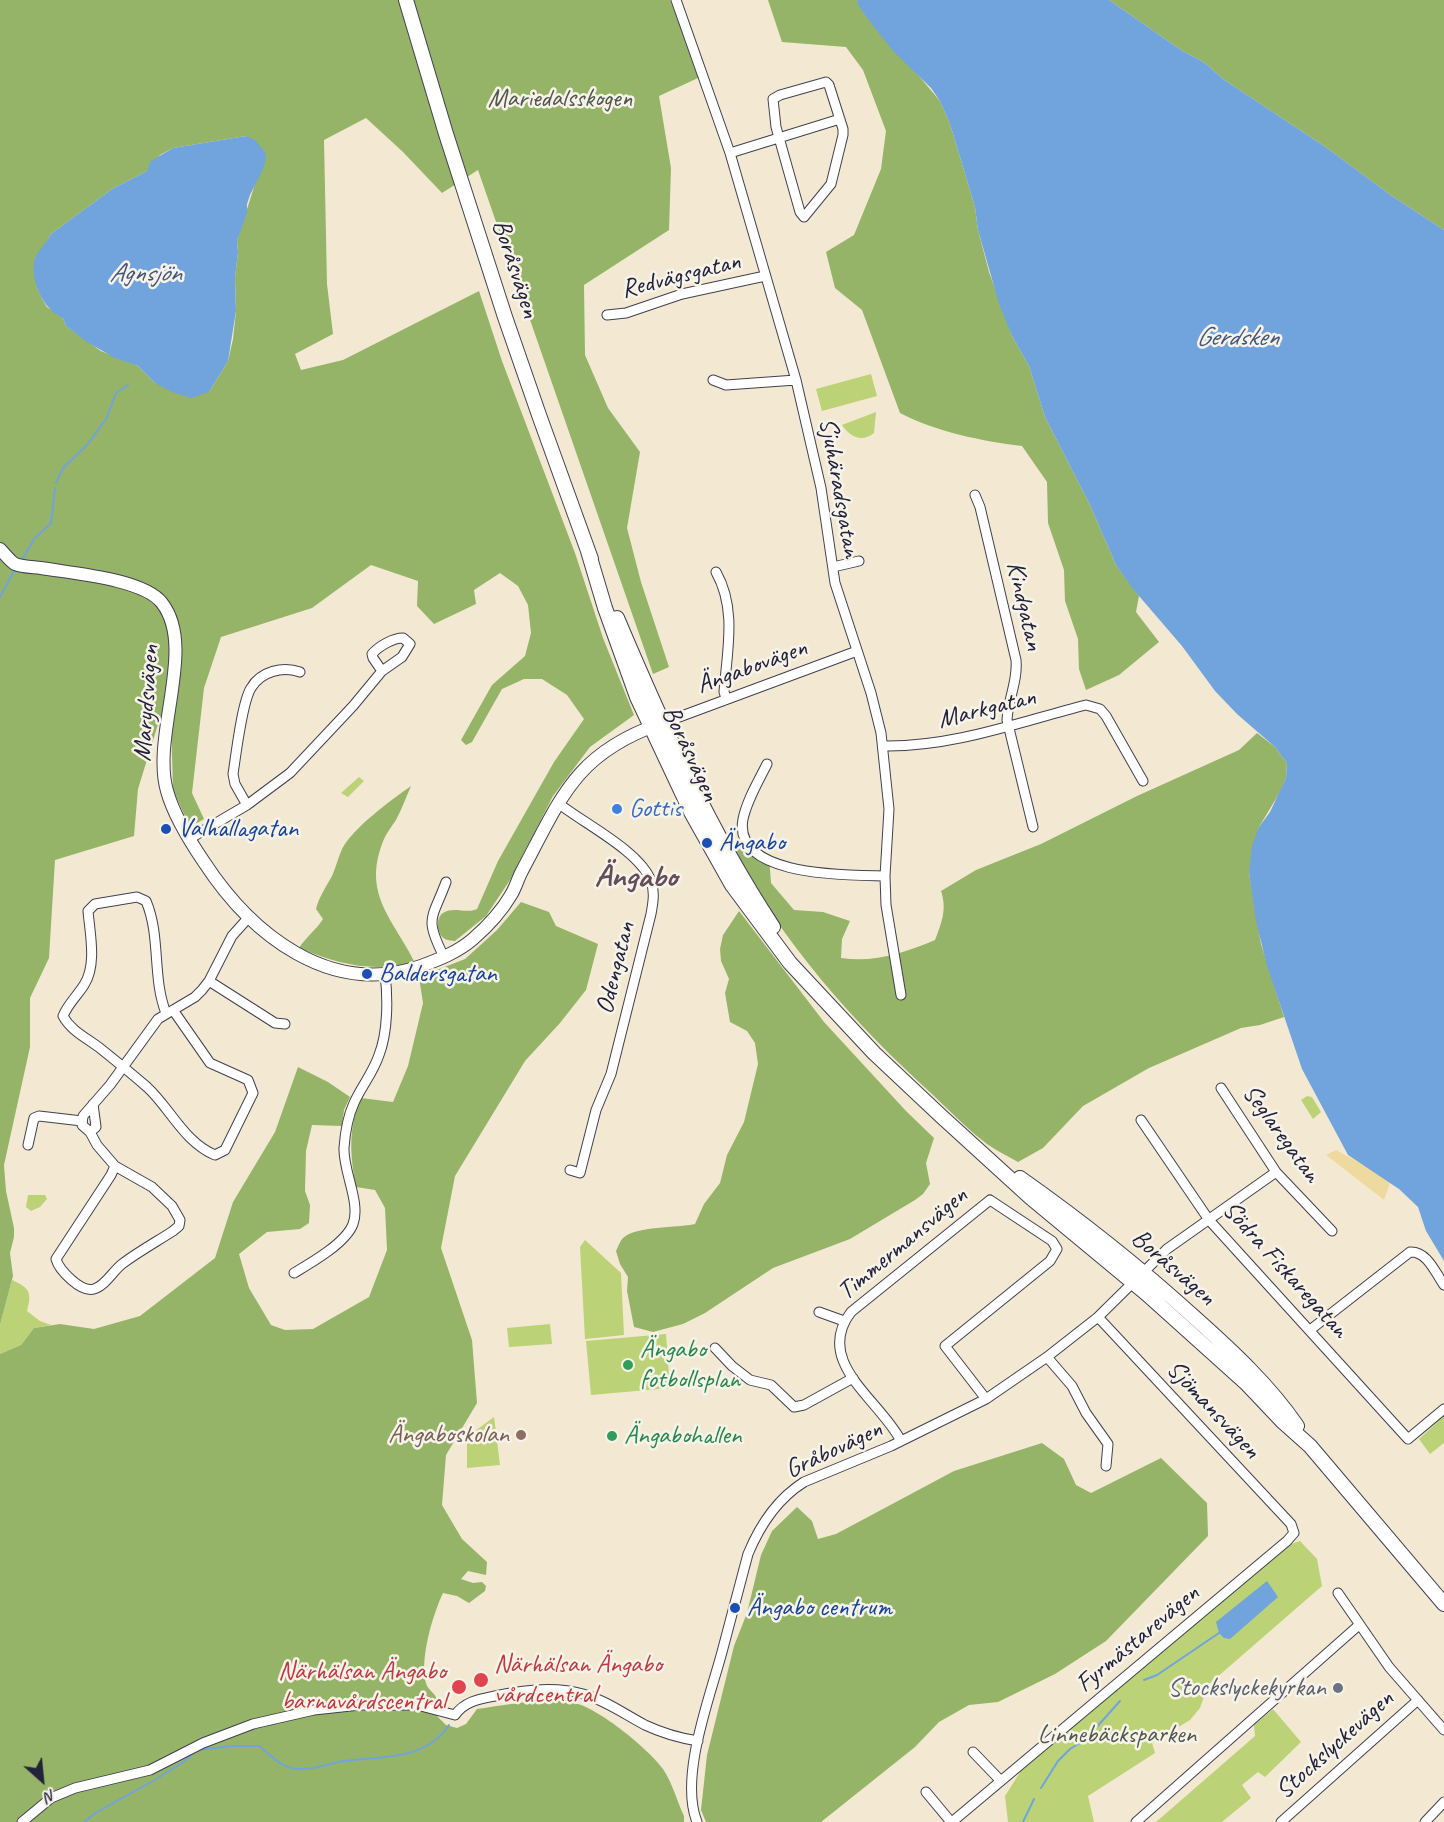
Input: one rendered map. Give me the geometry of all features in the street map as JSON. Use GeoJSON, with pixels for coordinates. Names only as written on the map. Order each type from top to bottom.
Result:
{"type":"FeatureCollection","features":[{"type":"Feature","properties":{"kind":"main road","name":"Boråsvägen"},"geometry":{"type":"LineString","coordinates":[[406,0],[505,316],[588,551],[657,725],[750,893],[811,985],[874,1053],[1030,1197],[1133,1283],[1246,1383],[1310,1446],[1443,1601]]}},
{"type":"Feature","properties":{"kind":"main road","name":"Boråsvägen"},"geometry":{"type":"LineString","coordinates":[[982,1152],[1091,1229],[1144,1272],[1255,1375],[1287,1412],[1310,1446]]}},
{"type":"Feature","properties":{"kind":"street","name":"Sjuhäradsgatan"},"geometry":{"type":"LineString","coordinates":[[676,0],[730,153],[796,380],[820,488],[832,567],[844,615],[871,693],[884,746],[889,809],[885,876],[888,922],[902,995]]}},
{"type":"Feature","properties":{"kind":"street"},"geometry":{"type":"LineString","coordinates":[[823,82],[829,85],[840,119],[843,135],[831,184],[804,218],[800,212],[778,137],[773,99],[775,96],[823,82]]}},
{"type":"Feature","properties":{"kind":"street"},"geometry":{"type":"LineString","coordinates":[[730,153],[840,119]]}},
{"type":"Feature","properties":{"kind":"street","name":"Redvägsgatan"},"geometry":{"type":"LineString","coordinates":[[607,315],[626,313],[675,296],[765,276]]}},
{"type":"Feature","properties":{"kind":"street"},"geometry":{"type":"LineString","coordinates":[[713,380],[726,385],[796,380]]}},
{"type":"Feature","properties":{"kind":"street","name":"Kindgatan"},"geometry":{"type":"LineString","coordinates":[[975,495],[980,507],[1016,660],[1017,673],[1008,708],[1008,727]]}},
{"type":"Feature","properties":{"kind":"street","name":"Marydsvägen"},"geometry":{"type":"LineString","coordinates":[[0,549],[14,563],[107,579],[137,587],[154,595],[162,603],[170,617],[176,656],[164,736],[163,764],[167,791],[189,840],[211,872],[249,917],[273,940],[321,965],[347,972],[385,974],[413,969],[444,957],[471,941],[496,916],[512,894],[558,803],[576,776],[615,743],[657,725]]}},
{"type":"Feature","properties":{"kind":"street"},"geometry":{"type":"LineString","coordinates":[[832,567],[859,561]]}},
{"type":"Feature","properties":{"kind":"street"},"geometry":{"type":"LineString","coordinates":[[716,572],[721,580],[730,622],[724,692],[726,698]]}},
{"type":"Feature","properties":{"kind":"street","name":"Ängabovägen"},"geometry":{"type":"LineString","coordinates":[[657,725],[857,651]]}},
{"type":"Feature","properties":{"kind":"street"},"geometry":{"type":"LineString","coordinates":[[247,805],[235,784],[233,774],[250,689],[258,680],[278,669],[289,668],[300,672]]}},
{"type":"Feature","properties":{"kind":"street"},"geometry":{"type":"LineString","coordinates":[[189,840],[247,805],[290,773],[353,706],[382,671]]}},
{"type":"Feature","properties":{"kind":"street","name":"Markgatan"},"geometry":{"type":"LineString","coordinates":[[884,746],[931,744],[963,739],[1086,705],[1100,709],[1106,716],[1143,781]]}},
{"type":"Feature","properties":{"kind":"street"},"geometry":{"type":"LineString","coordinates":[[1008,727],[1033,827]]}},
{"type":"Feature","properties":{"kind":"street"},"geometry":{"type":"LineString","coordinates":[[767,764],[743,821],[743,830],[753,851],[772,862],[794,869],[817,873],[885,876]]}},
{"type":"Feature","properties":{"kind":"street","name":"Odengatan"},"geometry":{"type":"LineString","coordinates":[[558,803],[606,836],[642,865],[652,884],[654,896],[611,1074],[597,1110],[580,1173],[570,1170]]}},
{"type":"Feature","properties":{"kind":"street"},"geometry":{"type":"LineString","coordinates":[[444,957],[432,928],[431,916],[447,882]]}},
{"type":"Feature","properties":{"kind":"street"},"geometry":{"type":"LineString","coordinates":[[138,897],[146,901],[150,909],[161,1002],[210,1063],[248,1080],[252,1085],[253,1093],[225,1150],[215,1155],[208,1152],[175,1123],[149,1089],[123,1067],[68,1024],[63,1016],[86,983],[92,960],[88,911],[95,904],[138,897]]}},
{"type":"Feature","properties":{"kind":"street"},"geometry":{"type":"LineString","coordinates":[[115,1166],[56,1259],[64,1274],[88,1289],[95,1289],[105,1282],[120,1266],[179,1226],[180,1220],[159,1194],[131,1174],[115,1166],[97,1145],[90,1132],[82,1125],[82,1121],[158,1018],[195,997],[209,981],[232,936],[249,917]]}},
{"type":"Feature","properties":{"kind":"street"},"geometry":{"type":"LineString","coordinates":[[294,1273],[315,1260],[346,1235],[355,1218],[344,1148],[352,1109],[372,1073],[382,1047],[386,1014],[385,974]]}},
{"type":"Feature","properties":{"kind":"street"},"geometry":{"type":"LineString","coordinates":[[209,981],[275,1023],[285,1024]]}},
{"type":"Feature","properties":{"kind":"street","name":"Seglaregatan"},"geometry":{"type":"LineString","coordinates":[[1221,1088],[1276,1172],[1332,1231]]}},
{"type":"Feature","properties":{"kind":"street"},"geometry":{"type":"LineString","coordinates":[[90,1132],[96,1126],[93,1104]]}},
{"type":"Feature","properties":{"kind":"street"},"geometry":{"type":"LineString","coordinates":[[28,1145],[34,1118],[39,1116],[82,1121]]}},
{"type":"Feature","properties":{"kind":"street","name":"Södra Fiskaregatan"},"geometry":{"type":"LineString","coordinates":[[1141,1120],[1209,1220],[1408,1439],[1444,1409]]}},
{"type":"Feature","properties":{"kind":"street","name":"Gråbovägen"},"geometry":{"type":"LineString","coordinates":[[697,1822],[693,1812],[692,1784],[698,1741],[748,1554],[768,1516],[785,1496],[804,1482],[901,1441],[986,1399],[1047,1357],[1098,1317],[1167,1249],[1276,1172]]}},
{"type":"Feature","properties":{"kind":"street","name":"Timmermansvägen"},"geometry":{"type":"LineString","coordinates":[[901,1441],[842,1361],[838,1343],[844,1321],[851,1312],[990,1200],[1052,1241],[1057,1249],[1050,1261],[945,1346],[986,1399]]}},
{"type":"Feature","properties":{"kind":"street"},"geometry":{"type":"LineString","coordinates":[[1310,1330],[1410,1252],[1418,1252],[1423,1256],[1444,1285]]}},
{"type":"Feature","properties":{"kind":"street","name":"Timmermansvägen"},"geometry":{"type":"LineString","coordinates":[[819,1312],[844,1321]]}},
{"type":"Feature","properties":{"kind":"street","name":"Sjömansvägen"},"geometry":{"type":"LineString","coordinates":[[1098,1317],[1291,1524],[1294,1533]]}},
{"type":"Feature","properties":{"kind":"street"},"geometry":{"type":"LineString","coordinates":[[715,1348],[732,1366],[750,1380],[771,1385],[794,1407],[804,1405],[853,1378]]}},
{"type":"Feature","properties":{"kind":"street"},"geometry":{"type":"LineString","coordinates":[[1047,1357],[1072,1386],[1086,1413],[1108,1444],[1106,1466]]}},
{"type":"Feature","properties":{"kind":"street","name":"Fyrmästarevägen"},"geometry":{"type":"LineString","coordinates":[[926,1792],[951,1822],[1294,1533]]}},
{"type":"Feature","properties":{"kind":"street"},"geometry":{"type":"LineString","coordinates":[[1338,1593],[1389,1667],[1444,1730]]}},
{"type":"Feature","properties":{"kind":"street"},"geometry":{"type":"LineString","coordinates":[[1136,1822],[1359,1625]]}},
{"type":"Feature","properties":{"kind":"street"},"geometry":{"type":"LineString","coordinates":[[22,1822],[51,1798],[75,1788],[150,1770],[203,1743],[253,1724],[314,1710],[360,1705],[417,1705],[455,1715],[461,1707],[469,1703],[503,1694],[543,1690],[576,1692],[593,1698],[646,1725],[676,1737],[698,1741]]}},
{"type":"Feature","properties":{"kind":"street","name":"Stockslyckevägen"},"geometry":{"type":"LineString","coordinates":[[1281,1822],[1418,1700]]}},
{"type":"Feature","properties":{"kind":"street"},"geometry":{"type":"LineString","coordinates":[[973,1752],[1001,1781]]}},
{"type":"Feature","properties":{"kind":"street"},"geometry":{"type":"LineString","coordinates":[[1425,1822],[1444,1802]]}},
{"type":"Feature","properties":{"kind":"green space","name":"Mariedalsskogen"},"geometry":{"type":"Polygon","coordinates":[[[0,0],[670,0],[697,68],[698,78],[659,96],[671,168],[669,230],[584,285],[585,355],[608,408],[640,452],[627,528],[641,582],[669,667],[653,674],[478,170],[442,193],[366,118],[324,140],[327,284],[333,334],[295,354],[301,370],[343,360],[479,291],[502,361],[575,553],[603,638],[634,715],[590,747],[553,796],[510,880],[486,916],[455,941],[442,937],[438,922],[440,915],[451,910],[477,909],[498,861],[554,762],[584,719],[567,695],[542,679],[524,679],[502,689],[472,742],[466,745],[461,740],[492,685],[525,656],[531,633],[528,605],[518,586],[500,573],[474,590],[476,604],[434,624],[417,606],[418,581],[371,565],[312,608],[221,637],[204,688],[192,793],[204,819],[190,827],[173,790],[171,722],[159,721],[138,789],[134,836],[55,860],[49,958],[30,998],[30,1047],[4,1165],[14,1237],[10,1253],[13,1276],[0,1325],[0,0]],[[246,136],[173,148],[160,155],[147,171],[112,189],[51,234],[36,256],[34,268],[37,288],[47,307],[63,318],[66,326],[101,351],[138,366],[155,383],[209,392],[228,361],[236,311],[237,241],[265,152],[246,136]]]}},
{"type":"Feature","properties":{"kind":"green space"},"geometry":{"type":"Polygon","coordinates":[[[768,0],[857,0],[940,101],[950,124],[975,207],[978,230],[989,272],[1012,336],[1029,366],[1045,417],[1090,505],[1116,565],[1139,596],[1136,612],[1159,642],[1119,675],[1086,690],[1079,669],[1078,639],[1065,601],[1064,570],[1048,523],[1047,482],[1022,446],[960,435],[900,413],[862,310],[835,288],[826,252],[854,235],[881,169],[886,131],[863,70],[846,47],[782,42],[768,0]]]}},
{"type":"Feature","properties":{"kind":"green space"},"geometry":{"type":"Polygon","coordinates":[[[1109,0],[1444,0],[1444,230],[1223,79],[1205,63],[1181,50],[1109,0]]]}},
{"type":"Feature","properties":{"kind":"green space"},"geometry":{"type":"Polygon","coordinates":[[[871,374],[877,396],[822,411],[816,389],[871,374]]]}},
{"type":"Feature","properties":{"kind":"green space"},"geometry":{"type":"Polygon","coordinates":[[[876,412],[874,433],[865,438],[852,435],[842,425],[876,412]]]}},
{"type":"Feature","properties":{"kind":"green space"},"geometry":{"type":"Polygon","coordinates":[[[1257,733],[1275,747],[1287,763],[1286,778],[1280,792],[1259,827],[1249,872],[1261,944],[1284,1017],[1260,1025],[1241,1028],[1149,1068],[1083,1106],[1043,1148],[1018,1162],[987,1144],[966,1127],[848,1010],[797,949],[752,883],[733,848],[755,844],[769,856],[771,883],[794,910],[823,912],[850,921],[842,939],[841,958],[865,959],[889,956],[935,940],[943,915],[944,904],[941,891],[976,870],[1041,844],[1137,796],[1239,750],[1257,733]]]}},
{"type":"Feature","properties":{"kind":"green space"},"geometry":{"type":"Polygon","coordinates":[[[359,777],[364,781],[348,797],[341,793],[359,777]]]}},
{"type":"Feature","properties":{"kind":"green space"},"geometry":{"type":"Polygon","coordinates":[[[411,786],[398,816],[384,839],[376,875],[383,905],[415,963],[370,967],[342,963],[299,948],[323,919],[316,909],[317,905],[332,876],[342,849],[355,832],[373,815],[411,786]]]}},
{"type":"Feature","properties":{"kind":"green space"},"geometry":{"type":"Polygon","coordinates":[[[521,902],[549,912],[556,926],[598,944],[586,990],[525,1061],[455,1176],[441,1248],[472,1340],[477,1403],[446,1455],[442,1505],[462,1539],[487,1562],[486,1575],[468,1571],[461,1579],[473,1583],[482,1582],[486,1586],[485,1591],[469,1603],[457,1596],[443,1593],[435,1613],[425,1652],[425,1676],[427,1686],[436,1697],[437,1716],[446,1725],[457,1728],[466,1724],[477,1709],[511,1704],[558,1701],[570,1702],[593,1710],[634,1740],[656,1760],[672,1786],[684,1816],[684,1822],[0,1822],[0,1354],[21,1345],[34,1328],[60,1324],[94,1329],[140,1316],[215,1258],[233,1202],[275,1132],[298,1067],[328,1082],[350,1097],[344,1110],[342,1126],[312,1125],[306,1151],[305,1191],[310,1205],[309,1223],[300,1229],[267,1232],[239,1254],[249,1288],[271,1325],[285,1330],[313,1329],[369,1297],[387,1250],[385,1208],[375,1190],[356,1187],[352,1164],[352,1131],[361,1098],[393,1102],[408,1066],[423,1003],[419,977],[465,959],[497,930],[521,902]]]}},
{"type":"Feature","properties":{"kind":"green space"},"geometry":{"type":"Polygon","coordinates":[[[739,911],[824,1022],[934,1138],[926,1163],[930,1184],[915,1200],[850,1239],[773,1268],[705,1313],[683,1324],[653,1332],[634,1327],[627,1291],[628,1277],[620,1264],[616,1251],[623,1238],[637,1231],[695,1224],[704,1204],[720,1183],[727,1155],[744,1122],[758,1064],[755,1043],[747,1031],[730,1022],[725,993],[729,979],[721,961],[720,949],[723,935],[739,911]]]}},
{"type":"Feature","properties":{"kind":"green space"},"geometry":{"type":"Polygon","coordinates":[[[1307,1096],[1312,1097],[1321,1112],[1313,1119],[1301,1100],[1307,1096]]]}},
{"type":"Feature","properties":{"kind":"green space"},"geometry":{"type":"Polygon","coordinates":[[[28,1195],[45,1195],[47,1199],[40,1207],[31,1211],[26,1207],[28,1195]]]}},
{"type":"Feature","properties":{"kind":"green space"},"geometry":{"type":"Polygon","coordinates":[[[585,1240],[621,1273],[624,1335],[585,1339],[580,1247],[585,1240]]]}},
{"type":"Feature","properties":{"kind":"green space"},"geometry":{"type":"Polygon","coordinates":[[[12,1280],[28,1292],[27,1311],[40,1321],[51,1325],[34,1328],[21,1345],[0,1354],[0,1325],[12,1280]]]}},
{"type":"Feature","properties":{"kind":"green space"},"geometry":{"type":"Polygon","coordinates":[[[550,1324],[552,1344],[509,1347],[507,1328],[550,1324]]]}},
{"type":"Feature","properties":{"kind":"green space","name":"Ängabo fotbollsplan"},"geometry":{"type":"Polygon","coordinates":[[[666,1334],[670,1388],[591,1395],[586,1341],[666,1334]]]}},
{"type":"Feature","properties":{"kind":"green space"},"geometry":{"type":"Polygon","coordinates":[[[1444,1416],[1444,1443],[1430,1454],[1419,1439],[1444,1416]]]}},
{"type":"Feature","properties":{"kind":"green space"},"geometry":{"type":"Polygon","coordinates":[[[494,1417],[500,1465],[467,1468],[467,1437],[494,1417]]]}},
{"type":"Feature","properties":{"kind":"green space"},"geometry":{"type":"Polygon","coordinates":[[[1042,1443],[1064,1459],[1076,1485],[1091,1493],[1161,1458],[1207,1503],[1208,1536],[1106,1641],[1055,1674],[998,1702],[969,1705],[939,1722],[915,1747],[821,1822],[706,1822],[701,1810],[707,1755],[734,1646],[747,1613],[761,1555],[772,1531],[797,1507],[812,1521],[818,1539],[836,1534],[954,1471],[1042,1443]]]}},
{"type":"Feature","properties":{"kind":"green space","name":"Linnebäcksparken"},"geometry":{"type":"Polygon","coordinates":[[[1300,1541],[1317,1559],[1322,1586],[1208,1685],[1200,1708],[1190,1720],[1152,1743],[1155,1753],[1088,1796],[1094,1822],[1008,1822],[1005,1796],[1022,1769],[1288,1545],[1300,1541]]]}},
{"type":"Feature","properties":{"kind":"green space"},"geometry":{"type":"Polygon","coordinates":[[[1273,1709],[1301,1742],[1265,1777],[1258,1772],[1242,1785],[1251,1798],[1222,1822],[1156,1822],[1255,1736],[1254,1725],[1273,1709]]]}},
{"type":"Feature","properties":{"kind":"sand"},"geometry":{"type":"Polygon","coordinates":[[[1336,1150],[1391,1180],[1384,1200],[1326,1155],[1336,1150]]]}},
{"type":"Feature","properties":{"kind":"water","name":"Gerdsken"},"geometry":{"type":"Polygon","coordinates":[[[857,0],[1109,0],[1181,50],[1205,63],[1223,79],[1444,230],[1444,1261],[1426,1231],[1418,1207],[1399,1189],[1348,1155],[1302,1069],[1267,966],[1256,921],[1249,872],[1252,846],[1259,827],[1270,812],[1286,778],[1287,763],[1275,747],[1237,714],[1215,691],[1182,646],[1133,589],[1116,565],[1090,505],[1045,417],[1029,366],[1012,336],[999,304],[978,230],[975,207],[950,124],[940,101],[931,88],[894,52],[858,5],[857,0]]]}},
{"type":"Feature","properties":{"kind":"water","name":"Agnsjön"},"geometry":{"type":"Polygon","coordinates":[[[246,136],[255,140],[265,152],[266,158],[250,195],[247,213],[237,241],[236,311],[228,361],[209,392],[191,398],[155,383],[138,366],[115,358],[87,342],[66,326],[63,318],[49,308],[39,293],[34,276],[35,258],[51,234],[112,189],[147,171],[151,161],[173,148],[246,136]]]}},
{"type":"Feature","properties":{"kind":"water"},"geometry":{"type":"Polygon","coordinates":[[[1267,1581],[1278,1597],[1230,1639],[1224,1638],[1219,1633],[1216,1622],[1267,1581]]]}},
{"type":"Feature","properties":{"kind":"waterway"},"geometry":{"type":"LineString","coordinates":[[56,483],[63,468],[87,445],[106,419],[116,393],[128,385]]}},
{"type":"Feature","properties":{"kind":"waterway"},"geometry":{"type":"LineString","coordinates":[[22,560],[34,539],[51,523],[55,488]]}},
{"type":"Feature","properties":{"kind":"waterway"},"geometry":{"type":"LineString","coordinates":[[0,597],[15,569]]}},
{"type":"Feature","properties":{"kind":"waterway"},"geometry":{"type":"LineString","coordinates":[[1144,1680],[1157,1675],[1219,1633]]}},
{"type":"Feature","properties":{"kind":"waterway"},"geometry":{"type":"LineString","coordinates":[[1041,1788],[1058,1761],[1070,1749],[1085,1740],[1120,1701]]}},
{"type":"Feature","properties":{"kind":"waterway"},"geometry":{"type":"LineString","coordinates":[[84,1822],[97,1812],[185,1761],[197,1750],[259,1746],[287,1766],[298,1769],[310,1768],[344,1761],[402,1755],[415,1751],[439,1737],[449,1725]]}},
{"type":"Feature","properties":{"kind":"waterway"},"geometry":{"type":"LineString","coordinates":[[1023,1822],[1034,1799]]}},
{"type":"Feature","properties":{"kind":"place","name":"Gottis"},"geometry":{"type":"Point","coordinates":[617,809]}},
{"type":"Feature","properties":{"kind":"place","name":"Valhallagatan"},"geometry":{"type":"Point","coordinates":[166,829]}},
{"type":"Feature","properties":{"kind":"place","name":"Ängabo"},"geometry":{"type":"Point","coordinates":[707,843]}},
{"type":"Feature","properties":{"kind":"place","name":"Baldersgatan"},"geometry":{"type":"Point","coordinates":[367,974]}},
{"type":"Feature","properties":{"kind":"place","name":"Ängabo fotbollsplan"},"geometry":{"type":"Point","coordinates":[628,1365]}},
{"type":"Feature","properties":{"kind":"place","name":"Ängaboskolan"},"geometry":{"type":"Point","coordinates":[521,1435]}},
{"type":"Feature","properties":{"kind":"place","name":"Ängabohallen"},"geometry":{"type":"Point","coordinates":[612,1436]}},
{"type":"Feature","properties":{"kind":"place","name":"Ängabo centrum"},"geometry":{"type":"Point","coordinates":[735,1608]}},
{"type":"Feature","properties":{"kind":"place","name":"Närhälsan Ängabo vårdcentral"},"geometry":{"type":"Point","coordinates":[481,1680]}},
{"type":"Feature","properties":{"kind":"place","name":"Närhälsan Ängabo barnavårdscentral"},"geometry":{"type":"Point","coordinates":[459,1687]}},
{"type":"Feature","properties":{"kind":"place","name":"Stockslyckekyrkan"},"geometry":{"type":"Point","coordinates":[1338,1688]}},
{"type":"Feature","properties":{"kind":"district","name":"Ängabo"},"geometry":{"type":"Point","coordinates":[636,878]}}]}
